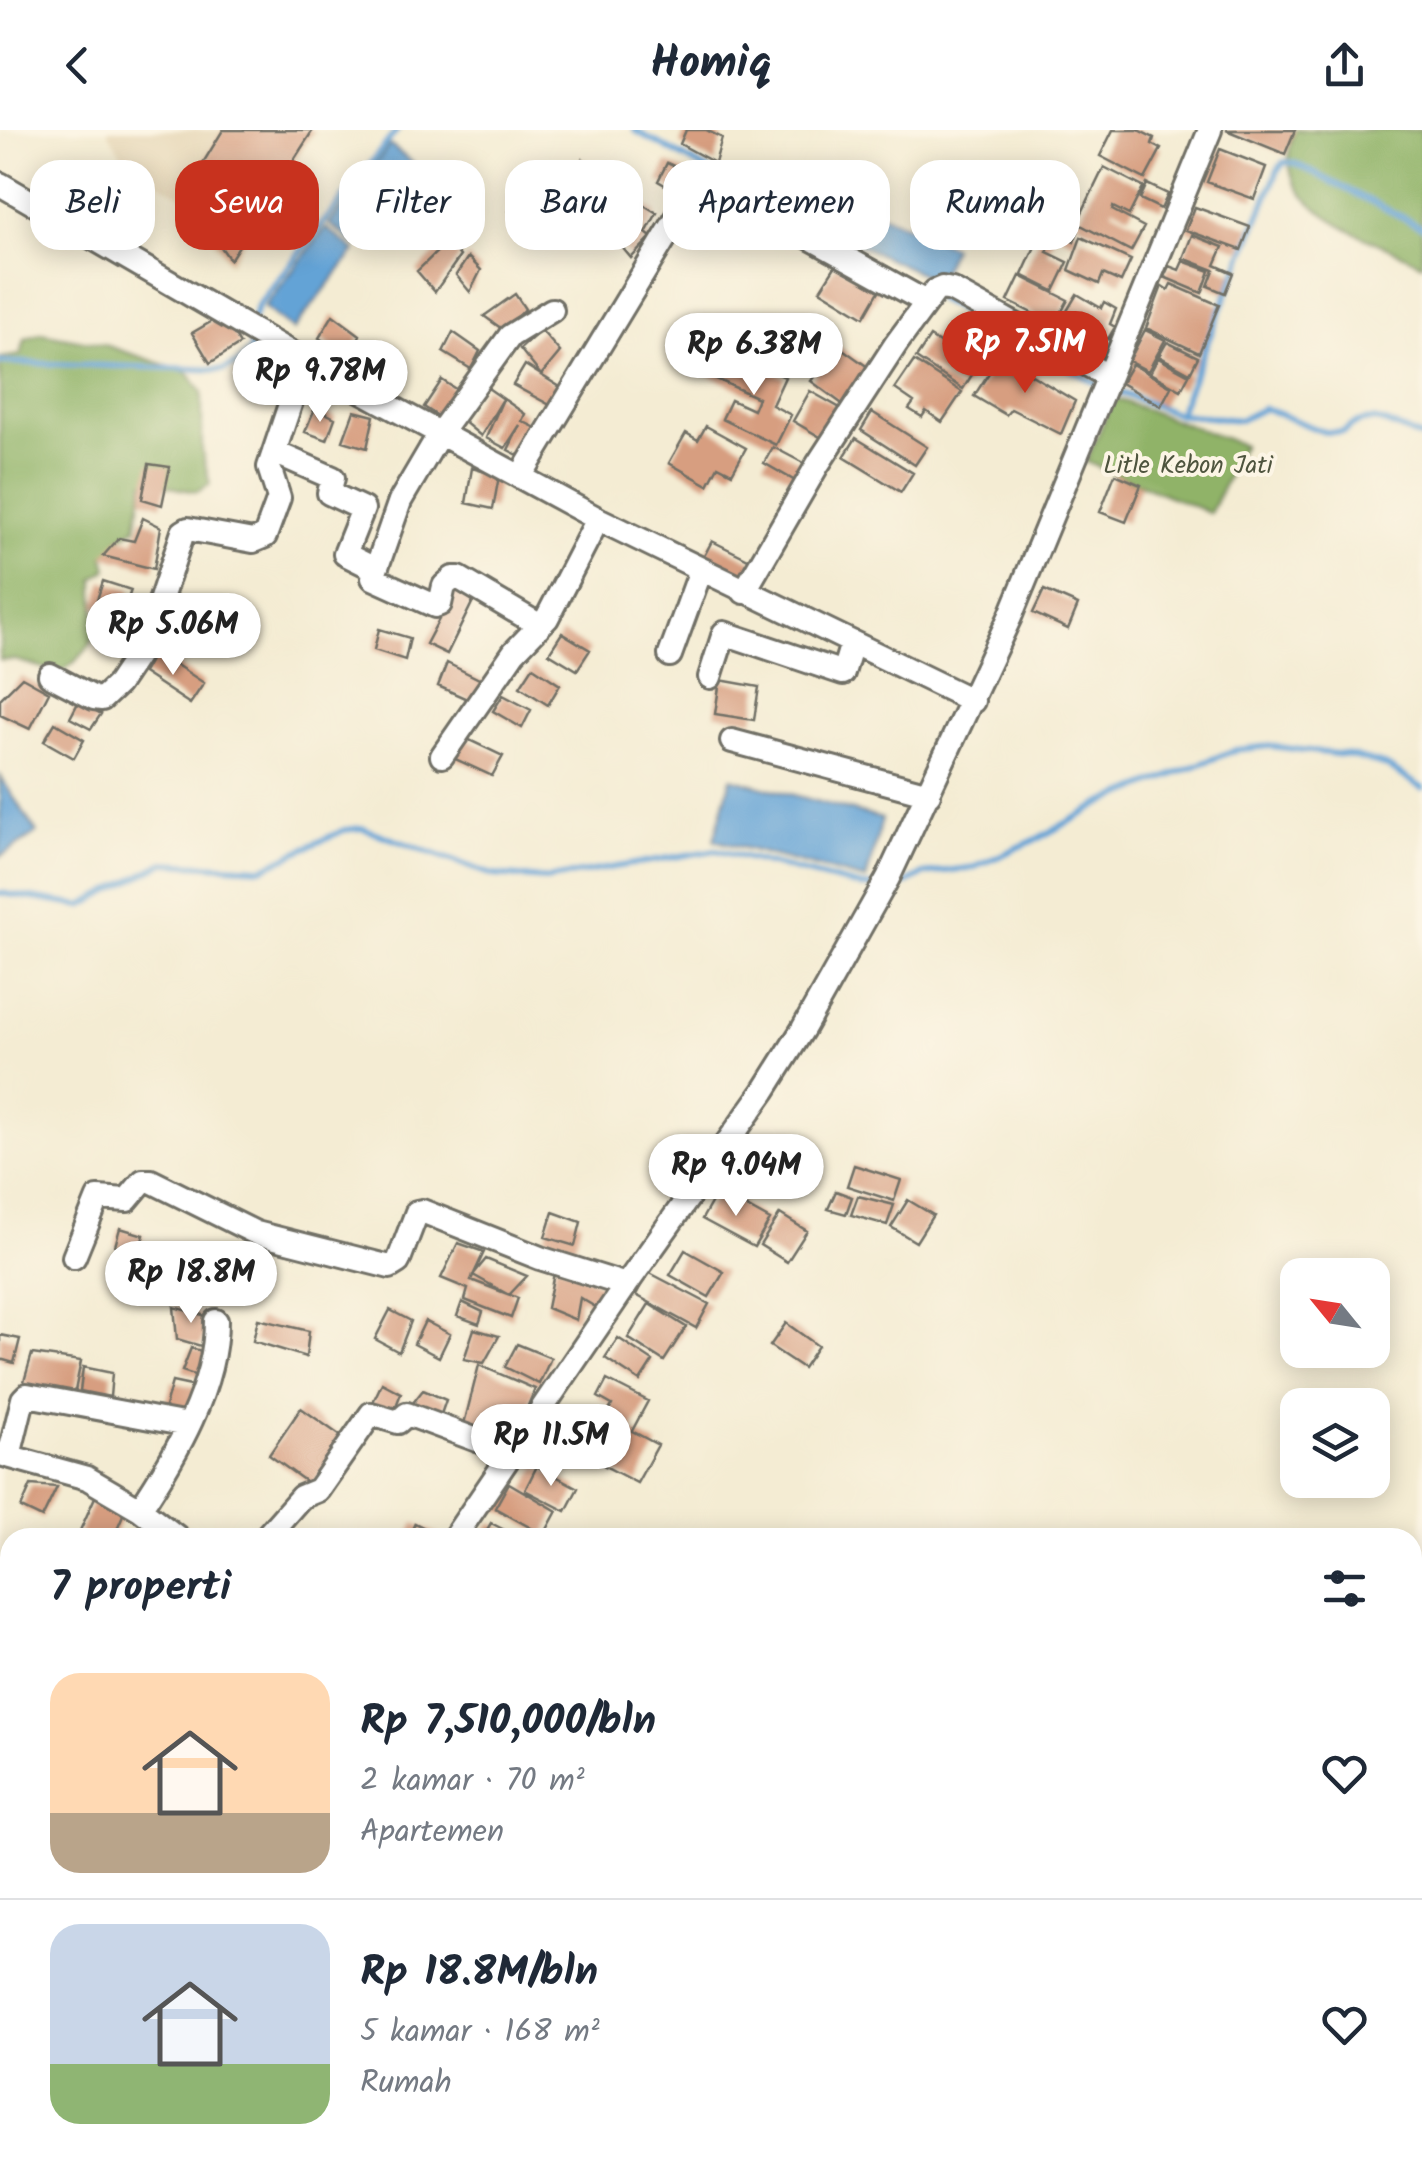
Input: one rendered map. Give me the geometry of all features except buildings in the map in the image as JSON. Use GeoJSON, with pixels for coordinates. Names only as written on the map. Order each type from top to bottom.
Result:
{"type":"FeatureCollection","features":[{"type":"Feature","properties":{"kind":"street"},"geometry":{"type":"LineString","coordinates":[[461,1528],[764,1091],[883,886],[973,701],[1210,130]]}},
{"type":"Feature","properties":{"kind":"street"},"geometry":{"type":"LineString","coordinates":[[0,184],[305,360],[598,519],[973,701]]}},
{"type":"Feature","properties":{"kind":"street"},"geometry":{"type":"LineString","coordinates":[[520,477],[699,187],[707,184],[724,190],[930,297]]}},
{"type":"Feature","properties":{"kind":"street"},"geometry":{"type":"LineString","coordinates":[[744,592],[818,464],[930,297],[942,288],[952,290],[1105,383]]}},
{"type":"Feature","properties":{"kind":"street"},"geometry":{"type":"LineString","coordinates":[[540,625],[459,578],[452,578],[444,586],[440,604],[435,606],[375,581],[375,569],[400,502],[440,433],[510,336],[552,310]]}},
{"type":"Feature","properties":{"kind":"street"},"geometry":{"type":"LineString","coordinates":[[50,675],[94,698],[102,699],[109,694],[147,641],[183,532],[188,528],[253,542],[265,536],[279,498],[269,468],[305,360]]}},
{"type":"Feature","properties":{"kind":"street"},"geometry":{"type":"LineString","coordinates":[[274,452],[334,478],[329,494],[370,512],[345,554],[375,569]]}},
{"type":"Feature","properties":{"kind":"street"},"geometry":{"type":"LineString","coordinates":[[442,756],[514,652],[547,618],[598,519]]}},
{"type":"Feature","properties":{"kind":"street"},"geometry":{"type":"LineString","coordinates":[[670,655],[701,570]]}},
{"type":"Feature","properties":{"kind":"street"},"geometry":{"type":"LineString","coordinates":[[710,677],[724,633],[843,673],[852,643]]}},
{"type":"Feature","properties":{"kind":"street"},"geometry":{"type":"LineString","coordinates":[[732,741],[928,794]]}},
{"type":"Feature","properties":{"kind":"street"},"geometry":{"type":"LineString","coordinates":[[74,1256],[98,1198],[127,1200],[143,1181],[152,1181],[256,1232],[390,1267],[396,1265],[411,1222],[417,1212],[422,1212],[540,1258],[626,1285]]}},
{"type":"Feature","properties":{"kind":"street"},"geometry":{"type":"LineString","coordinates":[[140,1509],[188,1425],[214,1361],[216,1321]]}},
{"type":"Feature","properties":{"kind":"street"},"geometry":{"type":"LineString","coordinates":[[165,1528],[87,1478],[5,1455],[28,1394],[188,1425]]}},
{"type":"Feature","properties":{"kind":"street"},"geometry":{"type":"LineString","coordinates":[[275,1528],[301,1497],[318,1490],[371,1414],[398,1422],[407,1414],[512,1453]]}},
{"type":"Feature","properties":{"kind":"shaded area"},"geometry":{"type":"Polygon","coordinates":[[[107,130],[316,130],[297,160],[175,160],[175,192],[155,181],[155,160],[124,160],[107,130]]]}},
{"type":"Feature","properties":{"kind":"shaded area"},"geometry":{"type":"Polygon","coordinates":[[[220,250],[240,250],[230,265],[220,250]]]}},
{"type":"Feature","properties":{"kind":"green space"},"geometry":{"type":"Polygon","coordinates":[[[1295,130],[1422,130],[1422,264],[1351,230],[1307,200],[1294,180],[1289,157],[1295,130]]]}},
{"type":"Feature","properties":{"kind":"green space"},"geometry":{"type":"Polygon","coordinates":[[[41,333],[105,345],[187,372],[202,392],[202,452],[210,484],[197,492],[144,482],[136,528],[119,538],[123,554],[104,556],[107,569],[94,579],[92,642],[60,673],[15,660],[0,660],[0,358],[21,355],[25,339],[41,333]]]}},
{"type":"Feature","properties":{"kind":"green space","name":"Litle Kebon Jati"},"geometry":{"type":"Polygon","coordinates":[[[1114,398],[1243,445],[1210,513],[1086,462],[1114,398]]]}},
{"type":"Feature","properties":{"kind":"water"},"geometry":{"type":"Polygon","coordinates":[[[390,145],[409,160],[378,160],[390,145]]]}},
{"type":"Feature","properties":{"kind":"water"},"geometry":{"type":"Polygon","coordinates":[[[339,211],[339,232],[329,224],[339,211]]]}},
{"type":"Feature","properties":{"kind":"water"},"geometry":{"type":"Polygon","coordinates":[[[890,218],[910,227],[910,250],[952,250],[937,281],[870,250],[890,250],[890,218]]]}},
{"type":"Feature","properties":{"kind":"water"},"geometry":{"type":"Polygon","coordinates":[[[326,228],[339,238],[339,250],[355,251],[293,330],[264,307],[309,250],[319,250],[319,237],[326,228]]]}},
{"type":"Feature","properties":{"kind":"water"},"geometry":{"type":"Polygon","coordinates":[[[0,776],[37,833],[0,857],[0,776]]]}},
{"type":"Feature","properties":{"kind":"water"},"geometry":{"type":"Polygon","coordinates":[[[731,778],[882,819],[866,880],[714,840],[731,778]]]}},
{"type":"Feature","properties":{"kind":"waterway"},"geometry":{"type":"LineString","coordinates":[[250,324],[259,304],[397,130]]}},
{"type":"Feature","properties":{"kind":"waterway"},"geometry":{"type":"LineString","coordinates":[[634,130],[688,160]]}},
{"type":"Feature","properties":{"kind":"waterway"},"geometry":{"type":"LineString","coordinates":[[1178,414],[1284,162],[1294,163],[1422,227]]}},
{"type":"Feature","properties":{"kind":"waterway"},"geometry":{"type":"LineString","coordinates":[[937,298],[1098,384]]}},
{"type":"Feature","properties":{"kind":"waterway"},"geometry":{"type":"LineString","coordinates":[[0,362],[223,370],[239,363],[251,350],[251,336]]}},
{"type":"Feature","properties":{"kind":"waterway"},"geometry":{"type":"LineString","coordinates":[[1110,389],[1178,414],[1240,420],[1264,408],[1324,432],[1343,432],[1372,420],[1422,438]]}},
{"type":"Feature","properties":{"kind":"waterway"},"geometry":{"type":"LineString","coordinates":[[890,888],[924,874],[975,867],[1105,802],[1235,750],[1270,746],[1351,756],[1387,766],[1422,788]]}},
{"type":"Feature","properties":{"kind":"waterway"},"geometry":{"type":"LineString","coordinates":[[0,893],[82,906],[164,863],[263,868],[344,830],[362,828],[493,875],[545,879],[716,850],[863,887],[878,887]]}}]}
